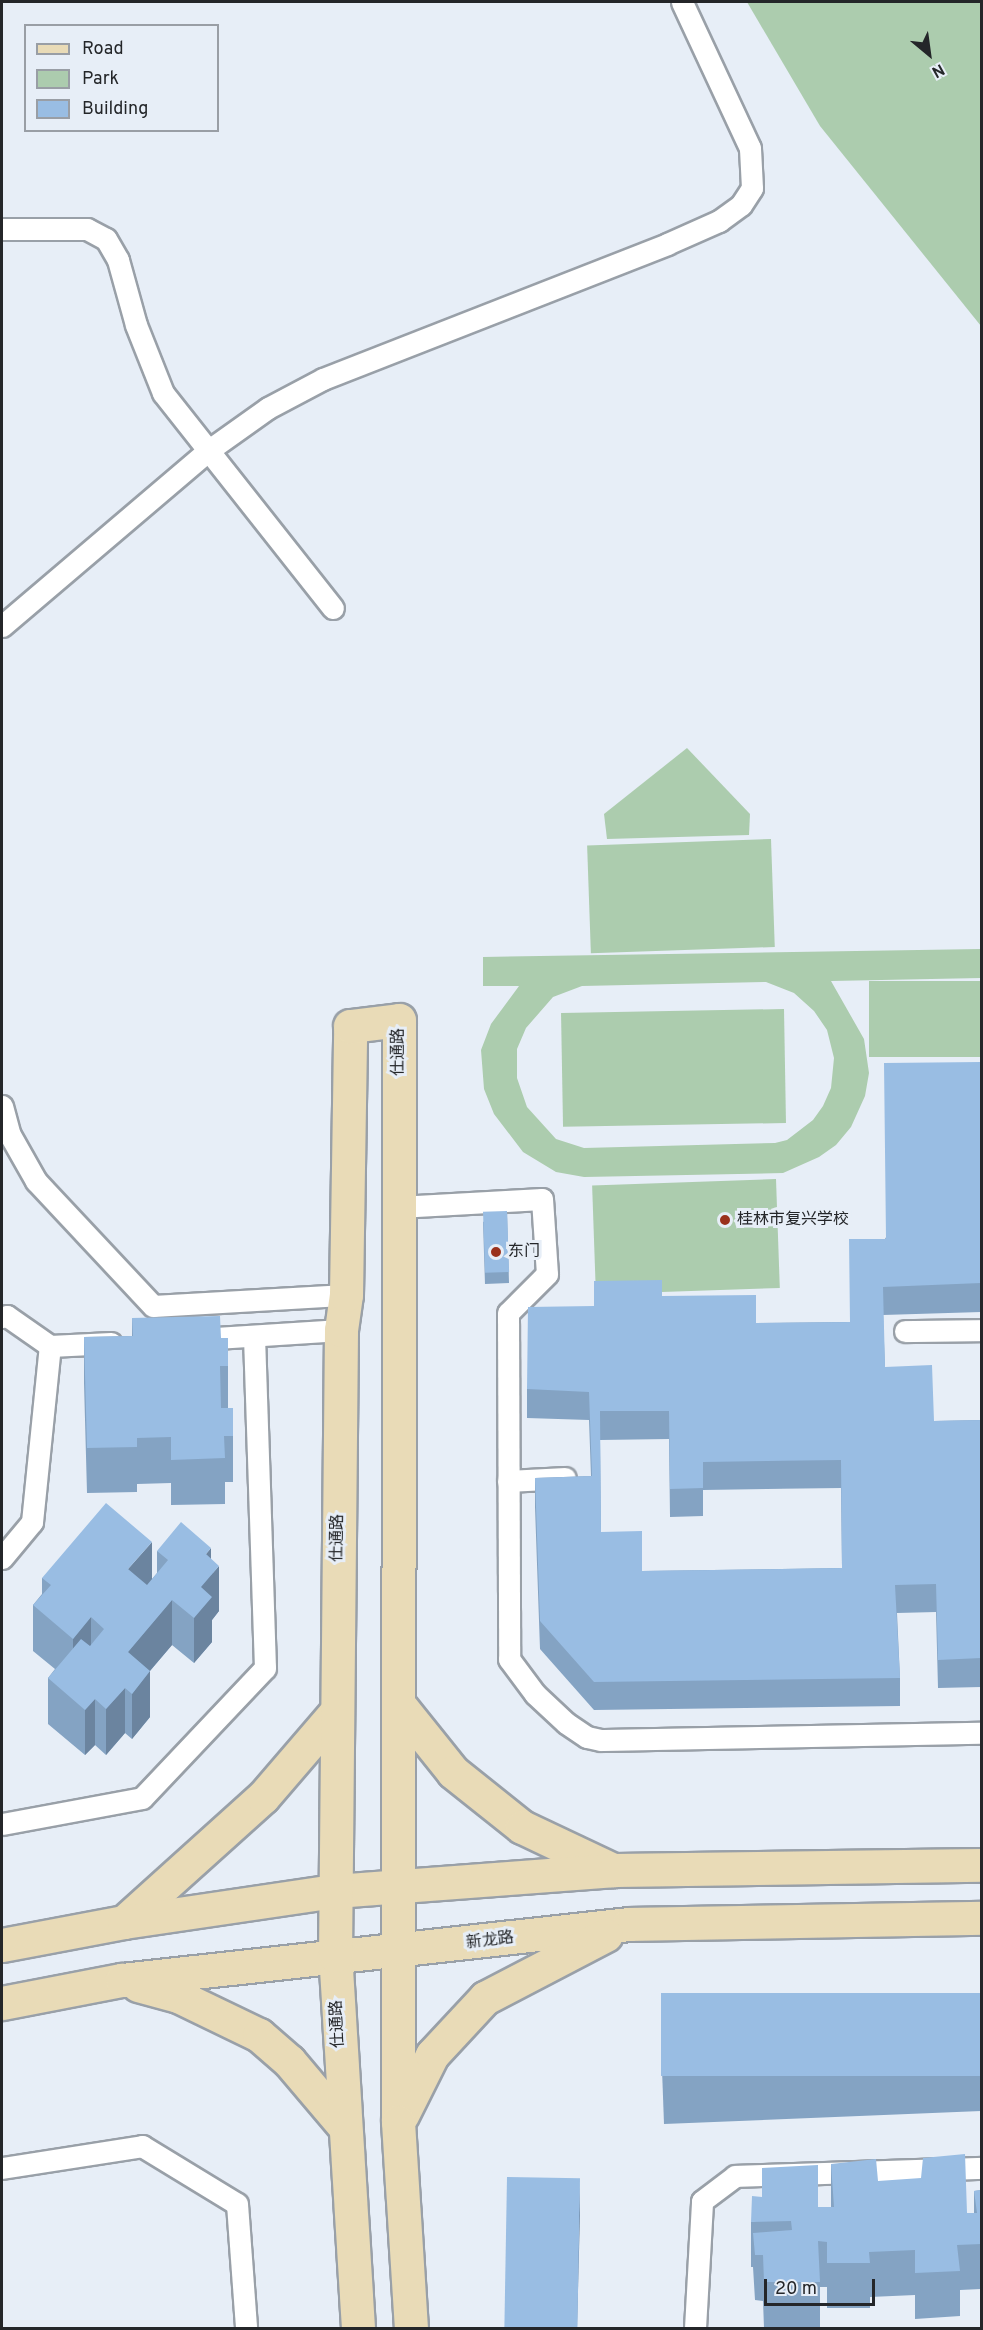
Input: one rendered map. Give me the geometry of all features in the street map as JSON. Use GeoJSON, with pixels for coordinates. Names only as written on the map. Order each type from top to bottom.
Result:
{"type":"FeatureCollection","features":[{"type":"Feature","properties":{"kind":"street","name":"仕通路"},"geometry":{"type":"LineString","coordinates":[[358,2328],[343,2126],[334,1891],[341,1330],[346,1295],[350,1026],[399,1020],[401,1887],[398,2122],[411,2328]]}},
{"type":"Feature","properties":{"kind":"street"},"geometry":{"type":"LineString","coordinates":[[401,1707],[453,1772],[522,1827],[615,1870]]}},
{"type":"Feature","properties":{"kind":"street"},"geometry":{"type":"LineString","coordinates":[[124,1922],[263,1797],[336,1712]]}},
{"type":"Feature","properties":{"kind":"street"},"geometry":{"type":"LineString","coordinates":[[2,1945],[124,1922],[334,1891],[615,1870],[981,1865]]}},
{"type":"Feature","properties":{"kind":"street","name":"新龙路"},"geometry":{"type":"LineString","coordinates":[[2,2003],[122,1980],[629,1924],[981,1918]]}},
{"type":"Feature","properties":{"kind":"street"},"geometry":{"type":"LineString","coordinates":[[398,2122],[432,2055],[486,1998],[629,1924]]}},
{"type":"Feature","properties":{"kind":"street"},"geometry":{"type":"LineString","coordinates":[[122,1980],[178,1996],[259,2035],[289,2061],[343,2126]]}},
{"type":"Feature","properties":{"kind":"lane"},"geometry":{"type":"LineString","coordinates":[[2,626],[209,450],[268,408],[323,379],[667,244],[719,221],[741,205],[752,188],[750,148],[725,87],[682,2]]}},
{"type":"Feature","properties":{"kind":"lane"},"geometry":{"type":"LineString","coordinates":[[2,229],[87,229],[105,239],[118,260],[135,325],[163,393],[333,608]]}},
{"type":"Feature","properties":{"kind":"lane"},"geometry":{"type":"LineString","coordinates":[[2,1106],[10,1135],[36,1181],[153,1306],[346,1295]]}},
{"type":"Feature","properties":{"kind":"lane"},"geometry":{"type":"LineString","coordinates":[[398,1207],[542,1199],[547,1274],[508,1313],[509,1659],[535,1694],[587,1737],[601,1740],[981,1733]]}},
{"type":"Feature","properties":{"kind":"lane"},"geometry":{"type":"LineString","coordinates":[[2,1317],[8,1316],[50,1346],[130,1342]]}},
{"type":"Feature","properties":{"kind":"lane"},"geometry":{"type":"LineString","coordinates":[[176,1340],[341,1330]]}},
{"type":"Feature","properties":{"kind":"lane"},"geometry":{"type":"LineString","coordinates":[[905,1331],[981,1330]]}},
{"type":"Feature","properties":{"kind":"lane"},"geometry":{"type":"LineString","coordinates":[[2,1824],[142,1798],[265,1668],[254,1336]]}},
{"type":"Feature","properties":{"kind":"lane"},"geometry":{"type":"LineString","coordinates":[[2,1558],[32,1521],[50,1346]]}},
{"type":"Feature","properties":{"kind":"lane"},"geometry":{"type":"LineString","coordinates":[[508,1481],[569,1478]]}},
{"type":"Feature","properties":{"kind":"lane"},"geometry":{"type":"LineString","coordinates":[[2,2168],[142,2146],[237,2204],[246,2328]]}},
{"type":"Feature","properties":{"kind":"lane"},"geometry":{"type":"LineString","coordinates":[[696,2328],[702,2202],[735,2176],[981,2168]]}},
{"type":"Feature","properties":{"kind":"green space"},"geometry":{"type":"Polygon","coordinates":[[[747,2],[981,2],[981,326],[820,126],[747,2]]]}},
{"type":"Feature","properties":{"kind":"green space"},"geometry":{"type":"Polygon","coordinates":[[[687,748],[750,814],[749,835],[607,839],[604,814],[687,748]]]}},
{"type":"Feature","properties":{"kind":"green space"},"geometry":{"type":"Polygon","coordinates":[[[771,839],[775,947],[591,953],[587,845],[771,839]]]}},
{"type":"Feature","properties":{"kind":"green space"},"geometry":{"type":"Polygon","coordinates":[[[981,949],[981,978],[831,981],[864,1039],[869,1073],[865,1096],[851,1127],[836,1145],[819,1157],[783,1173],[584,1177],[556,1172],[523,1152],[494,1114],[484,1089],[481,1050],[491,1024],[519,986],[483,986],[483,957],[981,949]],[[766,982],[582,986],[553,997],[526,1028],[517,1049],[517,1078],[527,1107],[556,1139],[584,1148],[775,1143],[787,1140],[813,1120],[823,1106],[831,1088],[834,1058],[827,1030],[814,1011],[794,993],[766,982]]]}},
{"type":"Feature","properties":{"kind":"green space"},"geometry":{"type":"Polygon","coordinates":[[[869,981],[981,981],[981,1057],[869,1057],[869,981]]]}},
{"type":"Feature","properties":{"kind":"green space"},"geometry":{"type":"Polygon","coordinates":[[[784,1009],[786,1123],[563,1127],[561,1013],[784,1009]]]}},
{"type":"Feature","properties":{"kind":"green space"},"geometry":{"type":"Polygon","coordinates":[[[776,1179],[780,1288],[596,1294],[592,1185],[776,1179]]]}},
{"type":"Feature","properties":{"kind":"building"},"geometry":{"type":"Polygon","coordinates":[[[981,1062],[981,1283],[883,1287],[885,1367],[932,1365],[934,1421],[981,1420],[981,1658],[938,1660],[936,1584],[895,1585],[900,1678],[594,1682],[540,1621],[535,1478],[592,1476],[589,1392],[527,1389],[528,1307],[594,1306],[594,1281],[662,1280],[662,1296],[756,1295],[756,1323],[850,1322],[849,1239],[886,1239],[884,1063],[981,1062]],[[600,1411],[601,1532],[642,1531],[642,1571],[842,1568],[841,1460],[703,1462],[703,1488],[670,1489],[669,1411],[600,1411]]]}},
{"type":"Feature","properties":{"kind":"building","name":"东门"},"geometry":{"type":"Polygon","coordinates":[[[507,1211],[509,1272],[485,1273],[483,1212],[507,1211]]]}},
{"type":"Feature","properties":{"kind":"building"},"geometry":{"type":"Polygon","coordinates":[[[220,1316],[221,1338],[228,1338],[228,1366],[220,1366],[221,1408],[233,1408],[233,1436],[224,1436],[225,1458],[171,1460],[171,1437],[137,1438],[137,1447],[87,1448],[84,1337],[133,1336],[132,1318],[220,1316]]]}},
{"type":"Feature","properties":{"kind":"building"},"geometry":{"type":"Polygon","coordinates":[[[106,1503],[152,1542],[128,1569],[147,1585],[168,1560],[157,1551],[181,1522],[211,1548],[206,1554],[219,1566],[201,1587],[212,1597],[194,1618],[172,1600],[128,1652],[150,1671],[132,1694],[125,1688],[106,1709],[95,1699],[85,1710],[48,1678],[81,1639],[90,1646],[104,1629],[91,1617],[73,1639],[33,1605],[51,1585],[42,1578],[106,1503]]]}},
{"type":"Feature","properties":{"kind":"building"},"geometry":{"type":"Polygon","coordinates":[[[661,1993],[981,1993],[981,2076],[661,2076],[661,1993]]]}},
{"type":"Feature","properties":{"kind":"building"},"geometry":{"type":"Polygon","coordinates":[[[965,2154],[967,2213],[977,2213],[974,2191],[981,2190],[981,2244],[957,2245],[960,2271],[915,2273],[915,2250],[869,2252],[870,2263],[827,2263],[827,2242],[818,2241],[820,2282],[764,2282],[763,2255],[755,2255],[753,2233],[792,2230],[791,2221],[751,2222],[752,2196],[762,2197],[762,2168],[818,2165],[818,2207],[834,2207],[831,2164],[876,2159],[878,2181],[921,2178],[923,2158],[965,2154]]]}},
{"type":"Feature","properties":{"kind":"building"},"geometry":{"type":"Polygon","coordinates":[[[507,2177],[580,2178],[577,2328],[504,2328],[507,2177]]]}},
{"type":"Feature","properties":{"kind":"place","name":"桂林市复兴学校"},"geometry":{"type":"Point","coordinates":[725,1220]}},
{"type":"Feature","properties":{"kind":"place","name":"东门"},"geometry":{"type":"Point","coordinates":[496,1252]}}]}
